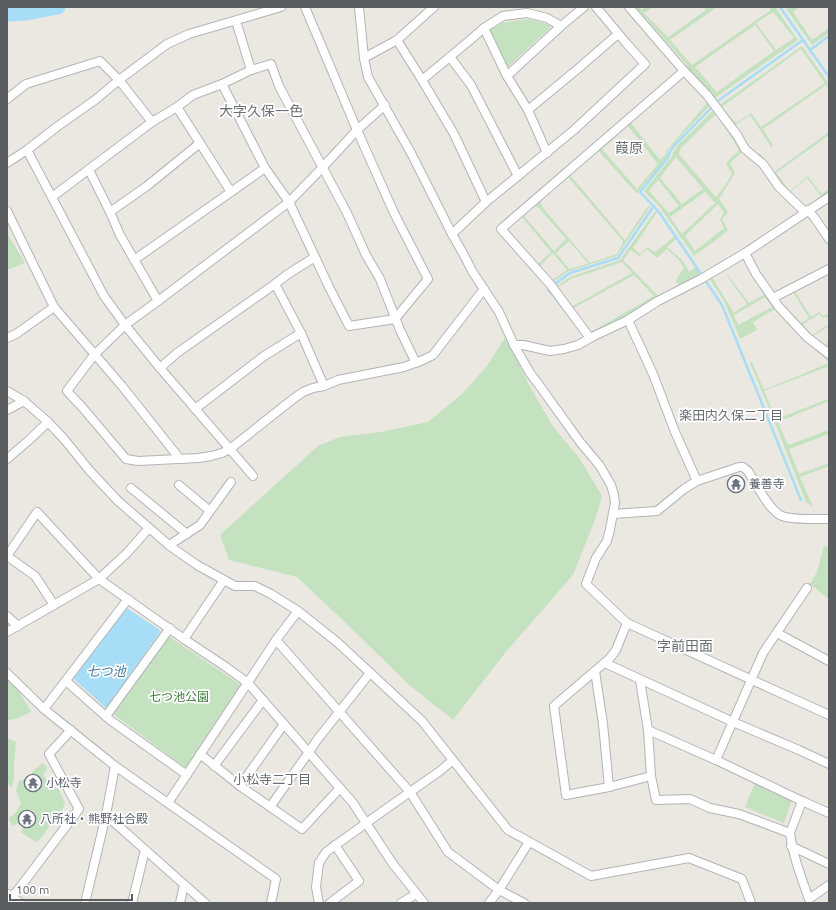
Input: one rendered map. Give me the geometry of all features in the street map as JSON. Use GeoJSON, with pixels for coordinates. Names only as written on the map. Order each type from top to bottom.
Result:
{"type":"FeatureCollection","features":[{"type":"Feature","properties":{"kind":"street"},"geometry":{"type":"LineString","coordinates":[[7,163],[95,100],[167,44],[189,34],[281,7]]}},
{"type":"Feature","properties":{"kind":"street"},"geometry":{"type":"LineString","coordinates":[[222,84],[265,168],[289,202],[349,326],[396,319],[428,278],[394,213],[305,7]]}},
{"type":"Feature","properties":{"kind":"street"},"geometry":{"type":"LineString","coordinates":[[359,7],[364,58],[368,77],[411,152],[472,271],[499,312],[514,345],[530,373],[580,442],[600,466],[611,485],[614,495],[614,503],[607,541],[596,558],[586,584],[627,623],[829,715]]}},
{"type":"Feature","properties":{"kind":"street"},"geometry":{"type":"LineString","coordinates":[[364,58],[397,40],[434,7]]}},
{"type":"Feature","properties":{"kind":"street"},"geometry":{"type":"LineString","coordinates":[[500,7],[503,16]]}},
{"type":"Feature","properties":{"kind":"street"},"geometry":{"type":"LineString","coordinates":[[507,76],[584,7]]}},
{"type":"Feature","properties":{"kind":"street"},"geometry":{"type":"LineString","coordinates":[[452,234],[486,202],[574,130],[646,64],[618,34],[596,7]]}},
{"type":"Feature","properties":{"kind":"street"},"geometry":{"type":"LineString","coordinates":[[629,7],[684,71],[714,102],[745,149],[763,164],[779,187],[814,217],[829,239]]}},
{"type":"Feature","properties":{"kind":"street"},"geometry":{"type":"LineString","coordinates":[[422,80],[484,28],[503,16],[527,13],[547,18],[561,26]]}},
{"type":"Feature","properties":{"kind":"street"},"geometry":{"type":"LineString","coordinates":[[236,21],[251,70]]}},
{"type":"Feature","properties":{"kind":"street"},"geometry":{"type":"LineString","coordinates":[[484,28],[507,76],[528,110],[547,153]]}},
{"type":"Feature","properties":{"kind":"street"},"geometry":{"type":"LineString","coordinates":[[528,110],[618,34]]}},
{"type":"Feature","properties":{"kind":"street"},"geometry":{"type":"LineString","coordinates":[[397,40],[454,134],[486,202]]}},
{"type":"Feature","properties":{"kind":"street"},"geometry":{"type":"LineString","coordinates":[[450,57],[471,85],[518,176]]}},
{"type":"Feature","properties":{"kind":"street"},"geometry":{"type":"LineString","coordinates":[[7,99],[26,84],[100,61],[119,80],[152,122]]}},
{"type":"Feature","properties":{"kind":"street"},"geometry":{"type":"LineString","coordinates":[[52,198],[152,122],[178,107],[193,95],[222,84],[251,70],[271,64],[279,86],[323,167],[380,279],[400,330],[416,362]]}},
{"type":"Feature","properties":{"kind":"street"},"geometry":{"type":"LineString","coordinates":[[590,338],[550,284],[501,229],[684,71]]}},
{"type":"Feature","properties":{"kind":"street"},"geometry":{"type":"LineString","coordinates":[[385,105],[357,130],[289,202],[158,302],[125,325],[94,355],[67,391],[126,459],[138,462],[211,456],[230,449],[303,392],[338,380],[404,367],[433,355],[484,289]]}},
{"type":"Feature","properties":{"kind":"street"},"geometry":{"type":"LineString","coordinates":[[178,107],[231,192]]}},
{"type":"Feature","properties":{"kind":"street"},"geometry":{"type":"LineString","coordinates":[[110,212],[147,186],[200,143]]}},
{"type":"Feature","properties":{"kind":"street"},"geometry":{"type":"LineString","coordinates":[[27,150],[104,296],[125,325],[160,368],[253,476]]}},
{"type":"Feature","properties":{"kind":"street"},"geometry":{"type":"LineString","coordinates":[[134,260],[265,168]]}},
{"type":"Feature","properties":{"kind":"street"},"geometry":{"type":"LineString","coordinates":[[89,170],[120,235],[158,302]]}},
{"type":"Feature","properties":{"kind":"street"},"geometry":{"type":"LineString","coordinates":[[514,345],[523,345],[550,351],[578,345],[628,320],[658,301],[701,279],[745,253],[829,197]]}},
{"type":"Feature","properties":{"kind":"street"},"geometry":{"type":"LineString","coordinates":[[7,211],[54,307],[122,386],[180,459]]}},
{"type":"Feature","properties":{"kind":"street"},"geometry":{"type":"LineString","coordinates":[[745,253],[756,274],[779,307],[807,337],[829,354]]}},
{"type":"Feature","properties":{"kind":"street"},"geometry":{"type":"LineString","coordinates":[[160,368],[177,353],[288,274],[315,257]]}},
{"type":"Feature","properties":{"kind":"street"},"geometry":{"type":"LineString","coordinates":[[773,298],[829,269]]}},
{"type":"Feature","properties":{"kind":"street"},"geometry":{"type":"LineString","coordinates":[[275,284],[301,333],[324,386]]}},
{"type":"Feature","properties":{"kind":"street"},"geometry":{"type":"LineString","coordinates":[[7,338],[16,334],[54,307]]}},
{"type":"Feature","properties":{"kind":"street"},"geometry":{"type":"LineString","coordinates":[[628,320],[653,374],[675,432],[698,481]]}},
{"type":"Feature","properties":{"kind":"street"},"geometry":{"type":"LineString","coordinates":[[196,409],[264,356],[301,333]]}},
{"type":"Feature","properties":{"kind":"street"},"geometry":{"type":"LineString","coordinates":[[7,391],[24,401],[48,422],[118,501],[170,546],[197,565],[235,586],[255,586],[271,594],[298,611],[336,642],[422,721],[508,830],[591,876],[689,858],[742,879],[751,903]]}},
{"type":"Feature","properties":{"kind":"street"},"geometry":{"type":"LineString","coordinates":[[7,410],[24,401]]}},
{"type":"Feature","properties":{"kind":"street"},"geometry":{"type":"LineString","coordinates":[[7,459],[48,422]]}},
{"type":"Feature","properties":{"kind":"street"},"geometry":{"type":"LineString","coordinates":[[613,514],[658,511],[684,489],[698,481],[743,467],[748,470],[770,506],[776,513],[790,518],[829,519]]}},
{"type":"Feature","properties":{"kind":"street"},"geometry":{"type":"LineString","coordinates":[[170,546],[200,525],[231,482]]}},
{"type":"Feature","properties":{"kind":"street"},"geometry":{"type":"LineString","coordinates":[[179,485],[210,511]]}},
{"type":"Feature","properties":{"kind":"street"},"geometry":{"type":"LineString","coordinates":[[131,488],[187,534]]}},
{"type":"Feature","properties":{"kind":"street"},"geometry":{"type":"LineString","coordinates":[[54,606],[35,576],[7,556],[37,512],[99,578],[184,639],[226,666],[248,683],[353,803],[393,864],[424,903]]}},
{"type":"Feature","properties":{"kind":"street"},"geometry":{"type":"LineString","coordinates":[[7,632],[54,606],[99,578],[127,553],[149,528]]}},
{"type":"Feature","properties":{"kind":"street"},"geometry":{"type":"LineString","coordinates":[[184,639],[224,580]]}},
{"type":"Feature","properties":{"kind":"street"},"geometry":{"type":"LineString","coordinates":[[716,760],[764,653],[807,588]]}},
{"type":"Feature","properties":{"kind":"street"},"geometry":{"type":"LineString","coordinates":[[44,709],[128,599]]}},
{"type":"Feature","properties":{"kind":"street"},"geometry":{"type":"LineString","coordinates":[[168,803],[276,640],[298,611]]}},
{"type":"Feature","properties":{"kind":"street"},"geometry":{"type":"LineString","coordinates":[[7,616],[18,626]]}},
{"type":"Feature","properties":{"kind":"street"},"geometry":{"type":"LineString","coordinates":[[627,623],[616,650],[605,663],[554,706],[566,795],[609,787],[651,776]]}},
{"type":"Feature","properties":{"kind":"street"},"geometry":{"type":"LineString","coordinates":[[106,716],[170,628]]}},
{"type":"Feature","properties":{"kind":"street"},"geometry":{"type":"LineString","coordinates":[[777,633],[829,661]]}},
{"type":"Feature","properties":{"kind":"street"},"geometry":{"type":"LineString","coordinates":[[276,640],[410,792],[448,852],[498,890],[524,903]]}},
{"type":"Feature","properties":{"kind":"street"},"geometry":{"type":"LineString","coordinates":[[605,663],[732,722],[829,764]]}},
{"type":"Feature","properties":{"kind":"street"},"geometry":{"type":"LineString","coordinates":[[594,671],[603,724],[609,787]]}},
{"type":"Feature","properties":{"kind":"street"},"geometry":{"type":"LineString","coordinates":[[270,807],[317,740],[370,672]]}},
{"type":"Feature","properties":{"kind":"street"},"geometry":{"type":"LineString","coordinates":[[7,673],[44,709],[115,766],[276,879],[271,903]]}},
{"type":"Feature","properties":{"kind":"street"},"geometry":{"type":"LineString","coordinates":[[640,680],[648,730],[651,776],[656,800],[690,799],[710,808],[739,814],[790,833]]}},
{"type":"Feature","properties":{"kind":"street"},"geometry":{"type":"LineString","coordinates":[[66,681],[106,716],[187,775]]}},
{"type":"Feature","properties":{"kind":"street"},"geometry":{"type":"LineString","coordinates":[[214,766],[263,700]]}},
{"type":"Feature","properties":{"kind":"street"},"geometry":{"type":"LineString","coordinates":[[240,786],[284,724]]}},
{"type":"Feature","properties":{"kind":"street"},"geometry":{"type":"LineString","coordinates":[[20,903],[8,897],[18,890],[78,809],[49,754],[71,730]]}},
{"type":"Feature","properties":{"kind":"street"},"geometry":{"type":"LineString","coordinates":[[648,730],[716,760],[802,802],[829,813]]}},
{"type":"Feature","properties":{"kind":"street"},"geometry":{"type":"LineString","coordinates":[[200,754],[240,786],[302,829],[340,788]]}},
{"type":"Feature","properties":{"kind":"street"},"geometry":{"type":"LineString","coordinates":[[319,903],[316,887],[319,863],[326,852],[440,771],[453,760]]}},
{"type":"Feature","properties":{"kind":"street"},"geometry":{"type":"LineString","coordinates":[[85,903],[106,815],[115,766]]}},
{"type":"Feature","properties":{"kind":"street"},"geometry":{"type":"LineString","coordinates":[[802,802],[790,833],[791,846],[797,866],[809,899],[829,885]]}},
{"type":"Feature","properties":{"kind":"street"},"geometry":{"type":"LineString","coordinates":[[106,815],[205,903]]}},
{"type":"Feature","properties":{"kind":"street"},"geometry":{"type":"LineString","coordinates":[[489,903],[529,842]]}},
{"type":"Feature","properties":{"kind":"street"},"geometry":{"type":"LineString","coordinates":[[330,903],[359,881],[335,845]]}},
{"type":"Feature","properties":{"kind":"street"},"geometry":{"type":"LineString","coordinates":[[791,846],[829,864]]}},
{"type":"Feature","properties":{"kind":"street"},"geometry":{"type":"LineString","coordinates":[[132,903],[145,850]]}},
{"type":"Feature","properties":{"kind":"street"},"geometry":{"type":"LineString","coordinates":[[180,903],[184,885]]}},
{"type":"Feature","properties":{"kind":"street"},"geometry":{"type":"LineString","coordinates":[[401,903],[416,894]]}},
{"type":"Feature","properties":{"kind":"green space"},"geometry":{"type":"Polygon","coordinates":[[[636,7],[639,7],[642,10],[645,7],[653,7],[644,13],[668,37],[706,10],[704,7],[717,7],[670,40],[692,65],[771,10],[769,7],[775,7],[798,40],[712,100],[713,102],[669,149],[666,159],[637,193],[598,150],[570,175],[625,240],[649,205],[650,207],[617,256],[569,271],[550,284],[501,229],[688,66],[636,7]],[[773,12],[756,23],[776,50],[794,38],[773,12]],[[755,25],[695,67],[717,92],[774,51],[755,25]],[[684,77],[631,123],[660,160],[707,103],[684,77]],[[628,126],[602,149],[637,189],[658,164],[628,126]],[[568,177],[540,201],[542,207],[590,263],[617,254],[622,245],[623,241],[568,177]],[[535,206],[524,216],[554,251],[566,239],[538,207],[535,206]],[[522,217],[507,230],[537,265],[551,252],[522,217]],[[569,241],[556,253],[569,269],[588,263],[569,241]],[[553,253],[539,267],[551,281],[567,270],[553,253]]]}},
{"type":"Feature","properties":{"kind":"green space"},"geometry":{"type":"Polygon","coordinates":[[[785,7],[800,7],[793,12],[812,40],[829,28],[829,33],[812,45],[785,7]]]}},
{"type":"Feature","properties":{"kind":"green space"},"geometry":{"type":"Polygon","coordinates":[[[528,19],[552,26],[508,67],[490,30],[502,23],[528,19]]]}},
{"type":"Feature","properties":{"kind":"green space"},"geometry":{"type":"Polygon","coordinates":[[[802,46],[829,84],[829,89],[826,85],[763,129],[773,146],[772,148],[750,115],[732,127],[745,149],[730,163],[735,173],[719,199],[728,212],[722,219],[728,230],[694,256],[659,206],[644,191],[670,159],[677,146],[717,107],[802,46]],[[801,49],[722,107],[736,123],[751,113],[761,127],[825,83],[801,49]],[[716,114],[681,148],[679,154],[716,197],[732,174],[726,163],[739,150],[716,114]],[[676,157],[660,178],[682,204],[703,189],[676,157]],[[658,180],[649,191],[669,213],[679,206],[658,180]],[[705,192],[670,217],[682,234],[715,203],[705,192]],[[718,204],[685,236],[695,251],[724,228],[720,219],[724,213],[718,204]]]}},
{"type":"Feature","properties":{"kind":"green space"},"geometry":{"type":"Polygon","coordinates":[[[829,132],[829,135],[776,173],[790,191],[808,176],[821,194],[829,189],[829,197],[824,200],[807,178],[787,195],[755,157],[760,154],[774,172],[829,132]]]}},
{"type":"Feature","properties":{"kind":"green space"},"geometry":{"type":"Polygon","coordinates":[[[656,210],[658,211],[633,248],[640,254],[647,247],[655,252],[675,236],[676,239],[667,247],[683,261],[689,272],[696,267],[701,279],[680,289],[676,280],[684,268],[678,259],[667,249],[657,258],[647,249],[639,256],[631,250],[623,260],[661,299],[594,336],[553,289],[570,277],[620,260],[656,210]],[[622,262],[571,279],[557,288],[571,307],[632,273],[622,262]],[[634,275],[572,309],[591,332],[654,296],[634,275]]]}},
{"type":"Feature","properties":{"kind":"green space"},"geometry":{"type":"Polygon","coordinates":[[[7,233],[25,263],[7,270],[7,233]]]}},
{"type":"Feature","properties":{"kind":"green space"},"geometry":{"type":"Polygon","coordinates":[[[722,266],[725,270],[712,277],[734,313],[747,304],[726,274],[749,303],[769,292],[773,298],[793,288],[811,317],[819,312],[823,316],[829,313],[829,319],[827,317],[823,318],[819,314],[802,325],[812,335],[829,324],[829,326],[813,336],[825,345],[829,341],[827,346],[829,348],[829,362],[804,340],[807,337],[779,307],[753,322],[757,330],[740,339],[724,301],[707,275],[722,266]],[[793,292],[779,300],[800,324],[809,318],[793,292]],[[765,297],[734,315],[738,325],[772,307],[765,297]]]}},
{"type":"Feature","properties":{"kind":"green space"},"geometry":{"type":"Polygon","coordinates":[[[506,336],[529,385],[554,428],[580,459],[602,496],[595,520],[573,575],[505,653],[453,720],[407,683],[297,577],[229,560],[220,535],[318,446],[340,437],[381,432],[428,422],[462,394],[487,366],[506,336]]]}},
{"type":"Feature","properties":{"kind":"green space"},"geometry":{"type":"Polygon","coordinates":[[[752,362],[764,390],[829,363],[829,366],[764,391],[776,419],[829,399],[829,401],[778,422],[788,445],[829,430],[829,434],[789,449],[799,474],[829,463],[829,466],[800,477],[813,507],[806,502],[750,363],[752,362]]]}},
{"type":"Feature","properties":{"kind":"green space"},"geometry":{"type":"Polygon","coordinates":[[[824,546],[829,548],[829,599],[810,584],[817,572],[824,546]]]}},
{"type":"Feature","properties":{"kind":"green space","name":"七つ池公園"},"geometry":{"type":"Polygon","coordinates":[[[168,636],[241,685],[186,768],[112,713],[168,636]]]}},
{"type":"Feature","properties":{"kind":"green space"},"geometry":{"type":"Polygon","coordinates":[[[7,677],[16,686],[31,712],[15,719],[7,720],[7,677]]]}},
{"type":"Feature","properties":{"kind":"green space"},"geometry":{"type":"Polygon","coordinates":[[[7,738],[16,742],[14,779],[12,788],[7,782],[7,738]]]}},
{"type":"Feature","properties":{"kind":"green space"},"geometry":{"type":"Polygon","coordinates":[[[43,763],[47,768],[43,775],[54,788],[59,789],[65,803],[60,818],[49,827],[42,837],[36,842],[21,832],[24,826],[36,816],[32,810],[24,814],[19,823],[12,826],[9,818],[16,812],[21,803],[16,790],[19,781],[29,778],[33,771],[43,763]]]}},
{"type":"Feature","properties":{"kind":"green space"},"geometry":{"type":"Polygon","coordinates":[[[755,783],[792,800],[784,823],[745,807],[755,783]]]}},
{"type":"Feature","properties":{"kind":"water","name":"七つ池"},"geometry":{"type":"Polygon","coordinates":[[[127,608],[161,631],[106,708],[73,678],[127,608]]]}},
{"type":"Feature","properties":{"kind":"waterway"},"geometry":{"type":"LineString","coordinates":[[7,14],[27,13],[58,7]]}},
{"type":"Feature","properties":{"kind":"waterway"},"geometry":{"type":"LineString","coordinates":[[780,7],[829,77]]}},
{"type":"Feature","properties":{"kind":"waterway"},"geometry":{"type":"LineString","coordinates":[[810,50],[829,36]]}},
{"type":"Feature","properties":{"kind":"waterway"},"geometry":{"type":"LineString","coordinates":[[801,500],[722,305],[659,212],[640,192],[667,159],[672,148],[719,100],[803,40]]}},
{"type":"Feature","properties":{"kind":"waterway"},"geometry":{"type":"LineString","coordinates":[[568,314],[548,289],[570,273],[618,258],[654,206]]}},
{"type":"Feature","properties":{"kind":"place","name":"養善寺"},"geometry":{"type":"Point","coordinates":[736,484]}},
{"type":"Feature","properties":{"kind":"place","name":"小松寺"},"geometry":{"type":"Point","coordinates":[33,783]}},
{"type":"Feature","properties":{"kind":"place","name":"八所社・熊野社合殿"},"geometry":{"type":"Point","coordinates":[27,819]}},
{"type":"Feature","properties":{"kind":"district","name":"大字久保一色"},"geometry":{"type":"Point","coordinates":[261,111]}},
{"type":"Feature","properties":{"kind":"district","name":"葭原"},"geometry":{"type":"Point","coordinates":[629,148]}},
{"type":"Feature","properties":{"kind":"district","name":"楽田内久保二丁目"},"geometry":{"type":"Point","coordinates":[731,415]}},
{"type":"Feature","properties":{"kind":"district","name":"字前田面"},"geometry":{"type":"Point","coordinates":[685,646]}},
{"type":"Feature","properties":{"kind":"district","name":"小松寺二丁目"},"geometry":{"type":"Point","coordinates":[272,779]}}]}
